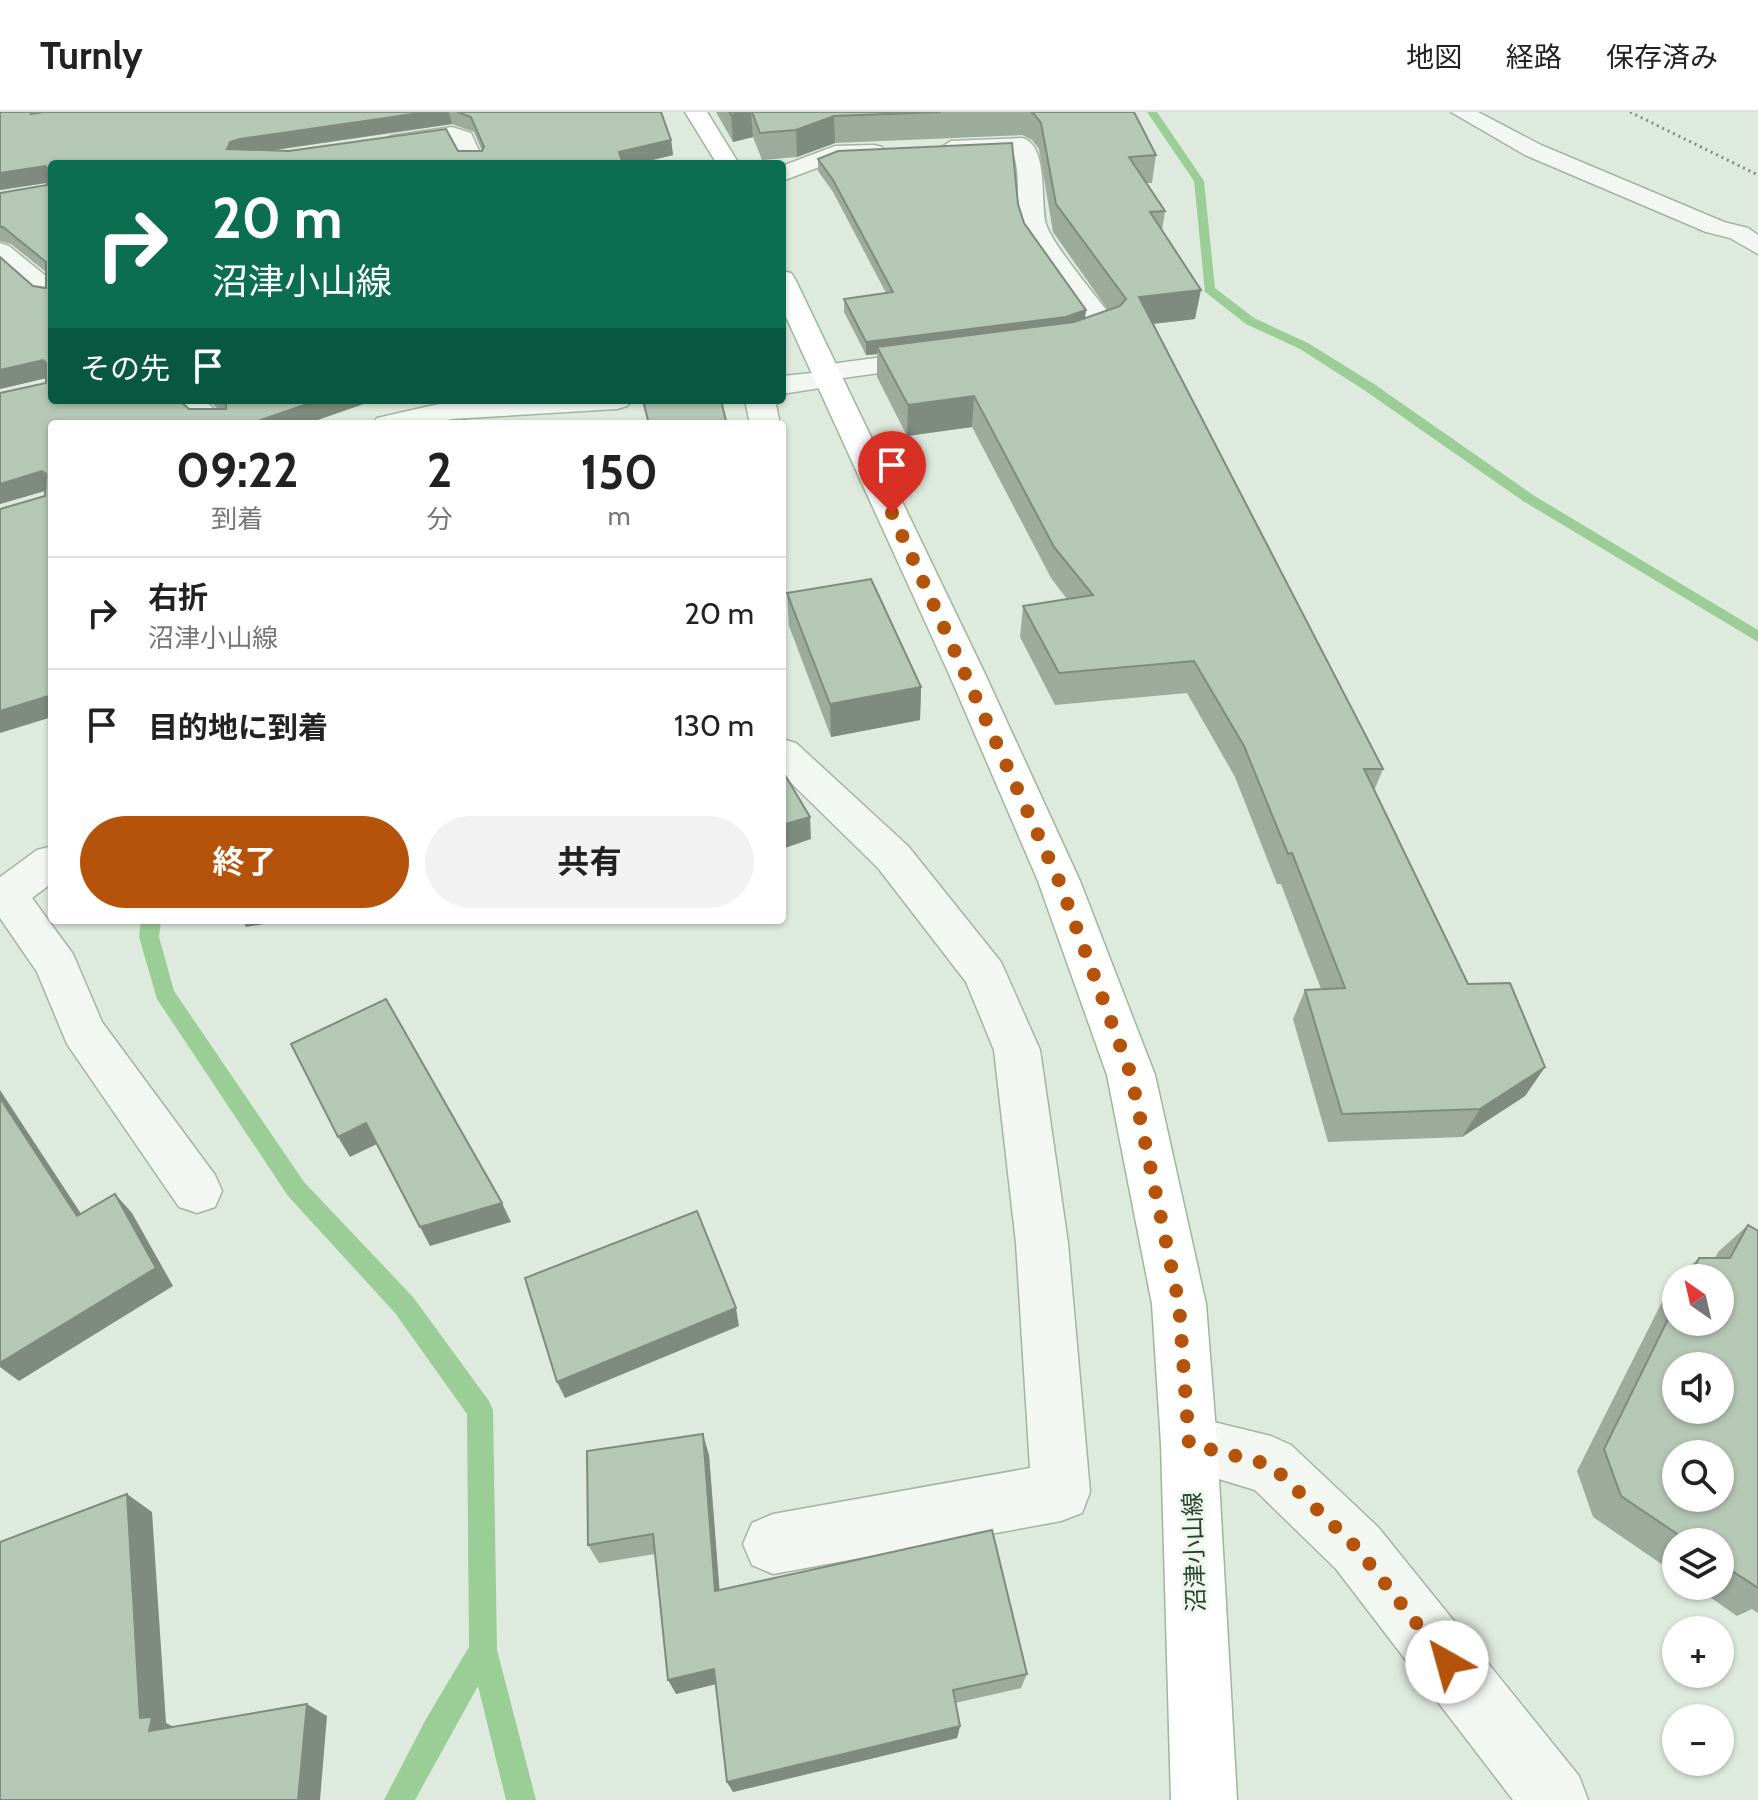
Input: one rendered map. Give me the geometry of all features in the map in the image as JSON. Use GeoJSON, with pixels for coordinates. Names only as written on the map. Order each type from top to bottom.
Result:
{"type":"FeatureCollection","features":[{"type":"Feature","properties":{"kind":"main road"},"geometry":{"type":"LineString","coordinates":[[696,112],[726,160]]}},
{"type":"Feature","properties":{"kind":"main road","name":"沼津小山線"},"geometry":{"type":"LineString","coordinates":[[786,287],[1059,881],[1131,1075],[1179,1304],[1189,1444],[1204,1800]]}},
{"type":"Feature","properties":{"kind":"street"},"geometry":{"type":"LineString","coordinates":[[1462,112],[1533,150],[1715,227],[1752,235]]}},
{"type":"Feature","properties":{"kind":"street"},"geometry":{"type":"LineString","coordinates":[[366,147],[452,134],[463,138],[472,160]]}},
{"type":"Feature","properties":{"kind":"street"},"geometry":{"type":"LineString","coordinates":[[929,149],[1022,145],[1032,173],[1029,202],[1035,229],[1105,327],[1070,341],[1040,345]]}},
{"type":"Feature","properties":{"kind":"street"},"geometry":{"type":"LineString","coordinates":[[786,172],[835,153],[898,151]]}},
{"type":"Feature","properties":{"kind":"street"},"geometry":{"type":"LineString","coordinates":[[0,251],[48,291]]}},
{"type":"Feature","properties":{"kind":"street"},"geometry":{"type":"LineString","coordinates":[[786,384],[963,355]]}},
{"type":"Feature","properties":{"kind":"street"},"geometry":{"type":"LineString","coordinates":[[191,404],[211,420]]}},
{"type":"Feature","properties":{"kind":"street"},"geometry":{"type":"LineString","coordinates":[[406,420],[452,410],[539,404]]}},
{"type":"Feature","properties":{"kind":"street"},"geometry":{"type":"LineString","coordinates":[[773,1544],[1061,1492],[1042,1243],[1017,1050],[985,974],[903,869],[786,756]]}},
{"type":"Feature","properties":{"kind":"street"},"geometry":{"type":"LineString","coordinates":[[48,864],[4,897],[57,966],[83,1031],[197,1191]]}},
{"type":"Feature","properties":{"kind":"street"},"geometry":{"type":"LineString","coordinates":[[1189,1444],[1271,1465],[1357,1548],[1555,1800]]}},
{"type":"Feature","properties":{"kind":"building"},"geometry":{"type":"Polygon","coordinates":[[[0,112],[427,112],[240,139],[230,142],[227,149],[289,151],[446,129],[458,151],[482,151],[484,147],[471,117],[457,112],[661,112],[671,140],[619,152],[622,160],[48,160],[48,169],[45,166],[0,173],[0,112]]]}},
{"type":"Feature","properties":{"kind":"building"},"geometry":{"type":"Polygon","coordinates":[[[752,112],[941,112],[834,116],[796,130],[760,133],[752,112]]]}},
{"type":"Feature","properties":{"kind":"building"},"geometry":{"type":"Polygon","coordinates":[[[1031,112],[1134,112],[1156,155],[1129,157],[1165,211],[1150,212],[1201,290],[1139,297],[1383,769],[1364,769],[1468,984],[1510,983],[1545,1067],[1480,1109],[1342,1114],[1305,990],[1345,988],[1292,853],[1288,854],[1244,746],[1194,661],[1059,673],[1023,606],[1093,595],[1054,547],[974,396],[908,405],[877,347],[1074,322],[1120,306],[1126,299],[1056,204],[1041,123],[1031,112]]]}},
{"type":"Feature","properties":{"kind":"building"},"geometry":{"type":"Polygon","coordinates":[[[1012,143],[1018,204],[1024,223],[1086,310],[1066,317],[866,342],[844,299],[893,292],[833,180],[818,159],[838,151],[1012,143]]]}},
{"type":"Feature","properties":{"kind":"building"},"geometry":{"type":"Polygon","coordinates":[[[48,169],[48,404],[183,404],[189,409],[226,409],[226,404],[307,404],[261,420],[48,420],[48,696],[0,711],[0,509],[45,496],[46,474],[42,471],[0,484],[0,393],[46,383],[46,363],[43,360],[0,370],[0,257],[33,286],[46,288],[46,262],[0,227],[0,193],[47,185],[48,169]]]}},
{"type":"Feature","properties":{"kind":"building"},"geometry":{"type":"Polygon","coordinates":[[[644,404],[722,404],[726,420],[648,420],[644,404]]]}},
{"type":"Feature","properties":{"kind":"building"},"geometry":{"type":"Polygon","coordinates":[[[871,579],[921,687],[830,704],[787,593],[871,579]]]}},
{"type":"Feature","properties":{"kind":"building"},"geometry":{"type":"Polygon","coordinates":[[[786,777],[810,817],[786,824],[786,777]]]}},
{"type":"Feature","properties":{"kind":"building"},"geometry":{"type":"Polygon","coordinates":[[[386,999],[502,1203],[420,1227],[366,1123],[338,1137],[291,1044],[386,999]]]}},
{"type":"Feature","properties":{"kind":"building"},"geometry":{"type":"Polygon","coordinates":[[[0,1098],[77,1216],[115,1194],[156,1268],[0,1363],[0,1098]]]}},
{"type":"Feature","properties":{"kind":"building"},"geometry":{"type":"Polygon","coordinates":[[[697,1211],[736,1308],[557,1382],[525,1278],[697,1211]]]}},
{"type":"Feature","properties":{"kind":"building"},"geometry":{"type":"Polygon","coordinates":[[[1748,1225],[1758,1231],[1758,1588],[1734,1572],[1734,1528],[1668,1528],[1621,1496],[1604,1449],[1662,1331],[1662,1336],[1734,1336],[1734,1264],[1696,1264],[1699,1258],[1730,1258],[1748,1225]]]}},
{"type":"Feature","properties":{"kind":"building"},"geometry":{"type":"Polygon","coordinates":[[[703,1434],[715,1591],[992,1530],[1027,1674],[953,1690],[960,1726],[727,1782],[714,1669],[668,1680],[653,1534],[588,1545],[587,1451],[703,1434]]]}},
{"type":"Feature","properties":{"kind":"building"},"geometry":{"type":"Polygon","coordinates":[[[127,1494],[140,1718],[152,1717],[149,1731],[307,1704],[298,1800],[0,1800],[0,1542],[127,1494]]]}},
{"type":"Feature","properties":{"kind":"waterway"},"geometry":{"type":"LineString","coordinates":[[1152,112],[1199,181],[1209,289],[1250,321],[1304,346],[1369,387],[1528,498],[1758,637]]}},
{"type":"Feature","properties":{"kind":"waterway"},"geometry":{"type":"LineString","coordinates":[[461,420],[472,404]]}},
{"type":"Feature","properties":{"kind":"waterway"},"geometry":{"type":"LineString","coordinates":[[151,924],[149,937],[164,993],[296,1189],[404,1305],[480,1410],[483,1650]]}},
{"type":"Feature","properties":{"kind":"waterway"},"geometry":{"type":"LineString","coordinates":[[399,1800],[436,1729],[483,1650]]}},
{"type":"Feature","properties":{"kind":"waterway"},"geometry":{"type":"LineString","coordinates":[[483,1650],[521,1800]]}},
{"type":"Feature","properties":{"kind":"railway"},"geometry":{"type":"LineString","coordinates":[[1630,112],[1758,175]]}},
{"type":"Feature","properties":{"kind":"route"},"geometry":{"type":"LineString","coordinates":[[892,513],[1059,881],[1093,965],[1131,1075],[1179,1304],[1189,1444],[1271,1465],[1357,1548],[1447,1662]]}}]}
